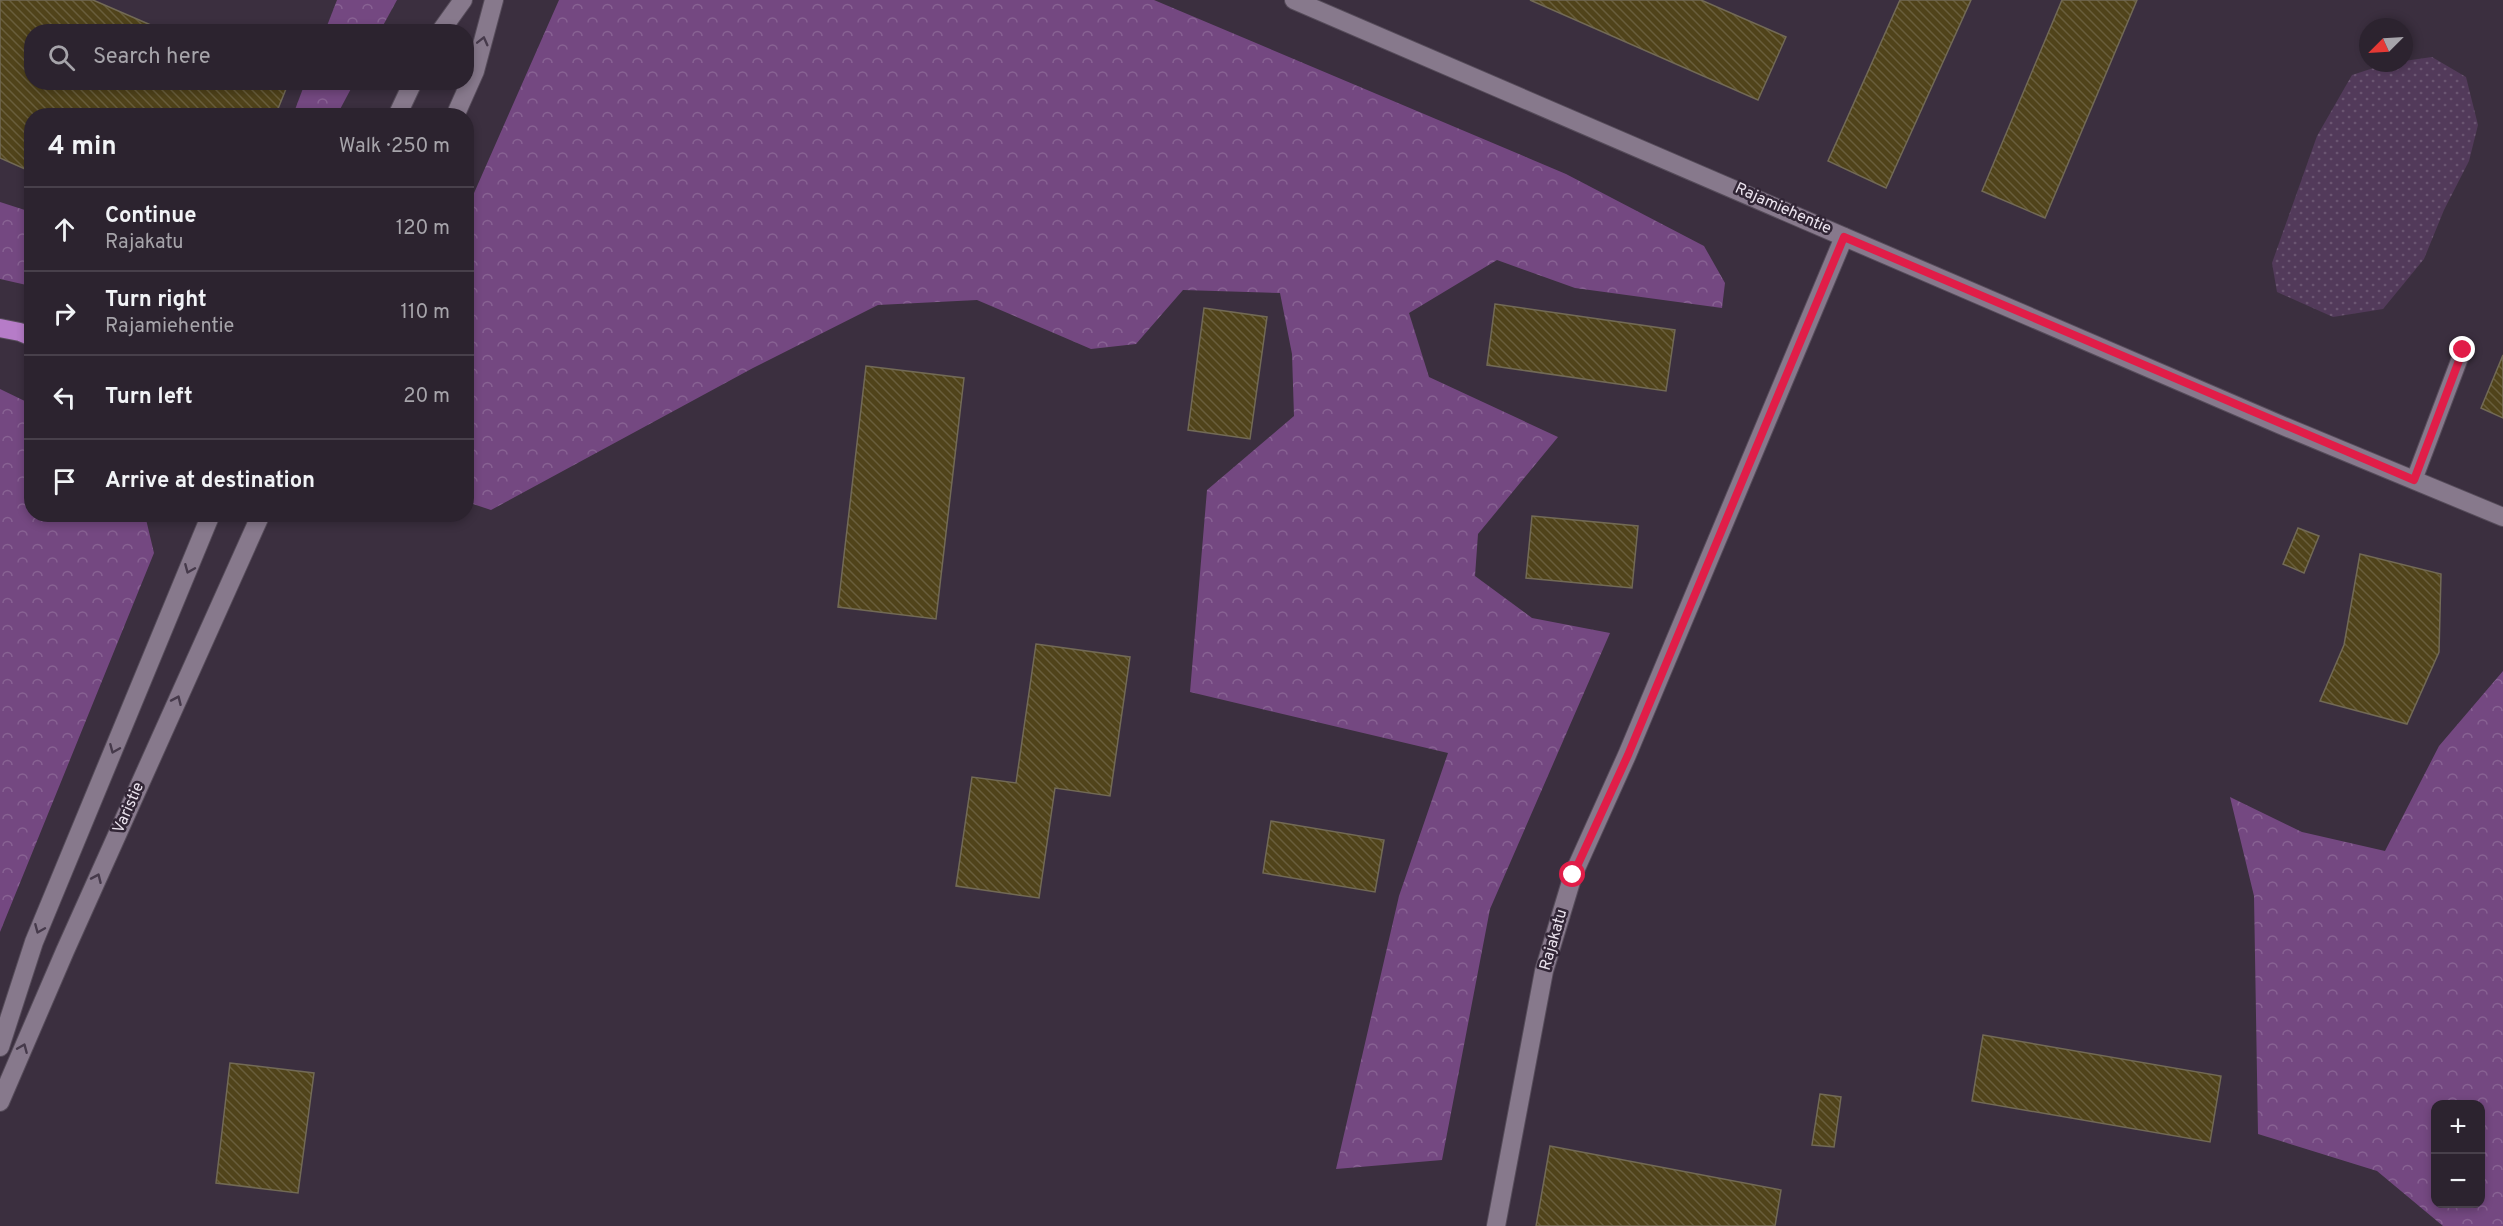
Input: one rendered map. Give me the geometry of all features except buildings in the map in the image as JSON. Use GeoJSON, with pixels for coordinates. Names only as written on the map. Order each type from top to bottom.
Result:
{"type":"FeatureCollection","features":[{"type":"Feature","properties":{"kind":"highway"},"geometry":{"type":"LineString","coordinates":[[0,328],[24,335]]}},
{"type":"Feature","properties":{"kind":"street"},"geometry":{"type":"LineString","coordinates":[[446,24],[463,0]]}},
{"type":"Feature","properties":{"kind":"street"},"geometry":{"type":"LineString","coordinates":[[474,75],[494,0]]}},
{"type":"Feature","properties":{"kind":"street","name":"Rajamiehentie"},"geometry":{"type":"LineString","coordinates":[[1294,0],[2503,517]]}},
{"type":"Feature","properties":{"kind":"street"},"geometry":{"type":"LineString","coordinates":[[402,108],[410,90]]}},
{"type":"Feature","properties":{"kind":"street"},"geometry":{"type":"LineString","coordinates":[[459,108],[467,90]]}},
{"type":"Feature","properties":{"kind":"street","name":"Rajakatu"},"geometry":{"type":"LineString","coordinates":[[1496,1226],[1544,971],[1573,875],[1628,755],[1844,237]]}},
{"type":"Feature","properties":{"kind":"street"},"geometry":{"type":"LineString","coordinates":[[0,1047],[34,942],[208,522]]}},
{"type":"Feature","properties":{"kind":"street","name":"Varistie"},"geometry":{"type":"LineString","coordinates":[[0,1102],[257,522]]}},
{"type":"Feature","properties":{"kind":"lane"},"geometry":{"type":"LineString","coordinates":[[2414,480],[2463,350]]}},
{"type":"Feature","properties":{"kind":"shaded area"},"geometry":{"type":"Polygon","coordinates":[[[2432,57],[2466,77],[2478,125],[2469,161],[2444,210],[2424,259],[2383,309],[2333,317],[2277,292],[2272,263],[2317,136],[2352,75],[2361,72],[2413,72],[2413,60],[2432,57]]]}},
{"type":"Feature","properties":{"kind":"green space"},"geometry":{"type":"Polygon","coordinates":[[[337,0],[397,0],[384,24],[328,24],[337,0]]]}},
{"type":"Feature","properties":{"kind":"green space"},"geometry":{"type":"Polygon","coordinates":[[[559,0],[1154,0],[1566,174],[1704,246],[1725,283],[1722,308],[1575,288],[1497,260],[1409,313],[1429,377],[1558,437],[1478,534],[1475,576],[1532,618],[1610,633],[1490,909],[1442,1160],[1336,1169],[1399,896],[1448,753],[1190,692],[1207,490],[1294,416],[1292,354],[1280,293],[1183,290],[1136,344],[1091,349],[977,300],[878,305],[753,368],[491,510],[474,504],[474,193],[559,0]]]}},
{"type":"Feature","properties":{"kind":"green space"},"geometry":{"type":"Polygon","coordinates":[[[302,90],[350,90],[341,108],[296,108],[302,90]]]}},
{"type":"Feature","properties":{"kind":"green space"},"geometry":{"type":"Polygon","coordinates":[[[0,202],[24,210],[24,284],[0,279],[0,202]]]}},
{"type":"Feature","properties":{"kind":"green space"},"geometry":{"type":"Polygon","coordinates":[[[0,389],[24,401],[24,522],[147,522],[154,553],[0,932],[0,389]]]}},
{"type":"Feature","properties":{"kind":"green space"},"geometry":{"type":"Polygon","coordinates":[[[2503,671],[2503,1226],[2443,1226],[2377,1171],[2258,1134],[2254,896],[2230,797],[2302,832],[2385,851],[2439,746],[2503,671]]]}},
{"type":"Feature","properties":{"kind":"route"},"geometry":{"type":"LineString","coordinates":[[1573,875],[1628,755],[1844,237],[2414,480],[2463,350]]}}]}
